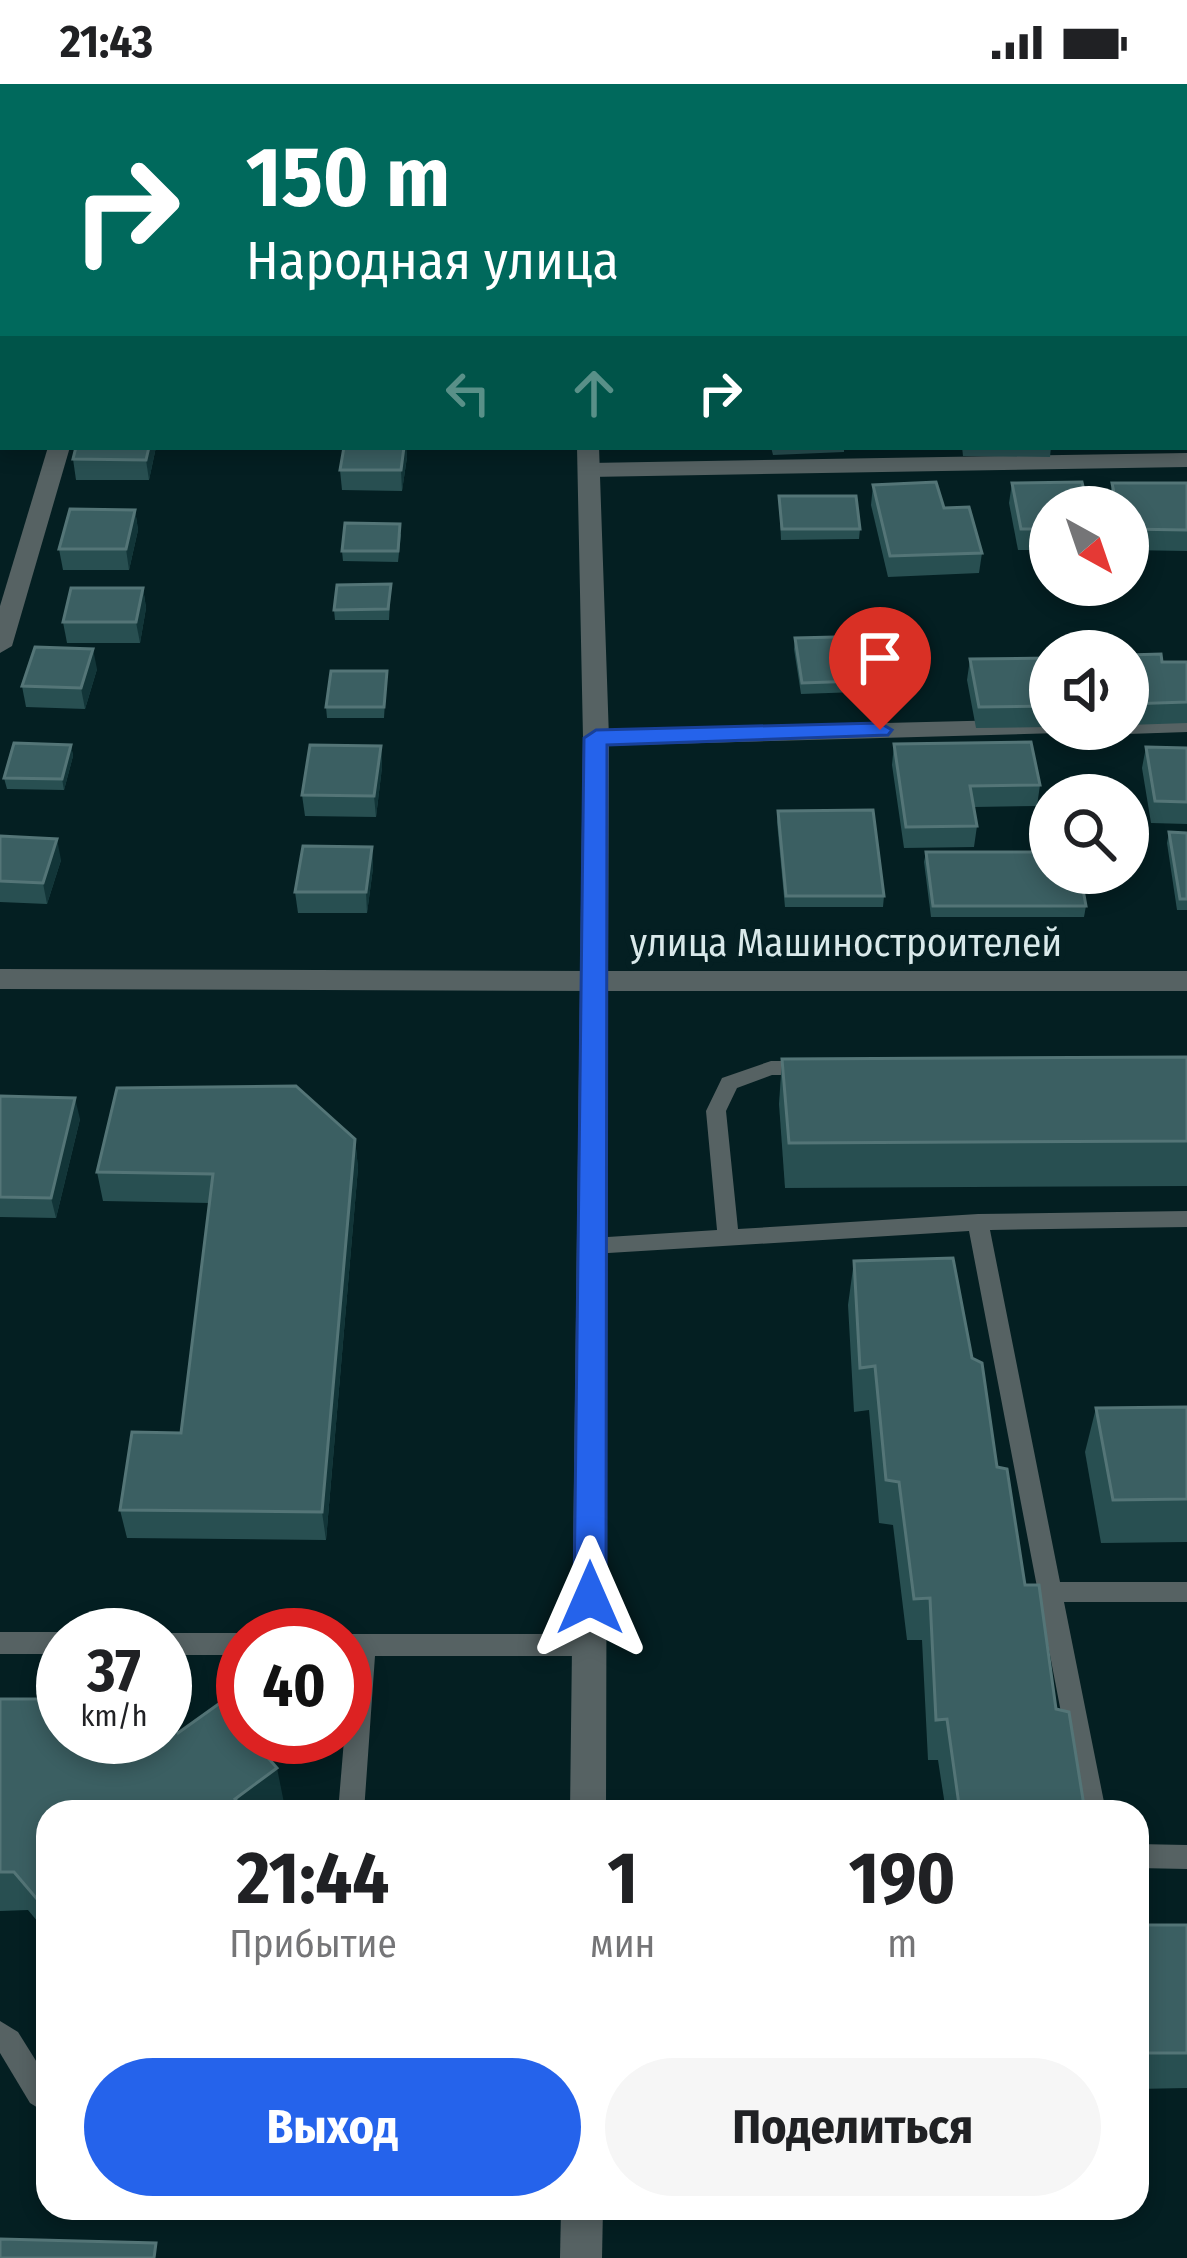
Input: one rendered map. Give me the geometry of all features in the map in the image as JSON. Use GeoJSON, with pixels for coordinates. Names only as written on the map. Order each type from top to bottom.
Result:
{"type":"FeatureCollection","features":[{"type":"Feature","properties":{"kind":"street"},"geometry":{"type":"LineString","coordinates":[[0,646],[57,450]]}},
{"type":"Feature","properties":{"kind":"street"},"geometry":{"type":"LineString","coordinates":[[587,1800],[596,738],[588,459],[1187,460]]}},
{"type":"Feature","properties":{"kind":"street"},"geometry":{"type":"LineString","coordinates":[[1149,725],[1187,724]]}},
{"type":"Feature","properties":{"kind":"street"},"geometry":{"type":"LineString","coordinates":[[596,738],[1029,728]]}},
{"type":"Feature","properties":{"kind":"street","name":"улица Машиностроителей"},"geometry":{"type":"LineString","coordinates":[[0,979],[1187,981]]}},
{"type":"Feature","properties":{"kind":"street"},"geometry":{"type":"LineString","coordinates":[[581,2258],[582,2220]]}},
{"type":"Feature","properties":{"kind":"lane"},"geometry":{"type":"LineString","coordinates":[[728,1238],[716,1111],[729,1083],[771,1068],[840,1068]]}},
{"type":"Feature","properties":{"kind":"lane"},"geometry":{"type":"LineString","coordinates":[[592,1246],[978,1222],[1187,1219]]}},
{"type":"Feature","properties":{"kind":"lane"},"geometry":{"type":"LineString","coordinates":[[978,1222],[1091,1800]]}},
{"type":"Feature","properties":{"kind":"lane"},"geometry":{"type":"LineString","coordinates":[[1053,1592],[1187,1592]]}},
{"type":"Feature","properties":{"kind":"lane"},"geometry":{"type":"LineString","coordinates":[[0,1643],[36,1643]]}},
{"type":"Feature","properties":{"kind":"lane"},"geometry":{"type":"LineString","coordinates":[[372,1645],[590,1646]]}},
{"type":"Feature","properties":{"kind":"lane"},"geometry":{"type":"LineString","coordinates":[[351,1800],[352,1764]]}},
{"type":"Feature","properties":{"kind":"lane"},"geometry":{"type":"LineString","coordinates":[[1149,1856],[1187,1857]]}},
{"type":"Feature","properties":{"kind":"lane"},"geometry":{"type":"LineString","coordinates":[[0,2034],[15,2045],[36,2088]]}},
{"type":"Feature","properties":{"kind":"building"},"geometry":{"type":"Polygon","coordinates":[[[75,450],[148,450],[146,460],[73,459],[75,450]]]}},
{"type":"Feature","properties":{"kind":"building"},"geometry":{"type":"Polygon","coordinates":[[[343,450],[404,450],[401,470],[340,470],[343,450]]]}},
{"type":"Feature","properties":{"kind":"building"},"geometry":{"type":"Polygon","coordinates":[[[936,482],[944,508],[969,507],[982,553],[890,556],[873,485],[936,482]]]}},
{"type":"Feature","properties":{"kind":"building"},"geometry":{"type":"Polygon","coordinates":[[[1082,482],[1083,486],[1029,486],[1029,529],[1021,529],[1012,483],[1082,482]]]}},
{"type":"Feature","properties":{"kind":"building"},"geometry":{"type":"Polygon","coordinates":[[[1187,483],[1187,530],[1149,529],[1149,486],[1113,486],[1187,483]]]}},
{"type":"Feature","properties":{"kind":"building"},"geometry":{"type":"Polygon","coordinates":[[[779,496],[856,496],[860,529],[782,529],[779,496]]]}},
{"type":"Feature","properties":{"kind":"building"},"geometry":{"type":"Polygon","coordinates":[[[70,509],[135,510],[126,549],[59,549],[70,509]]]}},
{"type":"Feature","properties":{"kind":"building"},"geometry":{"type":"Polygon","coordinates":[[[345,523],[400,524],[398,551],[342,551],[345,523]]]}},
{"type":"Feature","properties":{"kind":"building"},"geometry":{"type":"Polygon","coordinates":[[[391,584],[388,609],[334,610],[337,585],[391,584]]]}},
{"type":"Feature","properties":{"kind":"building"},"geometry":{"type":"Polygon","coordinates":[[[71,588],[143,588],[136,622],[63,622],[71,588]]]}},
{"type":"Feature","properties":{"kind":"building"},"geometry":{"type":"Polygon","coordinates":[[[878,636],[886,680],[802,683],[795,638],[878,636]]]}},
{"type":"Feature","properties":{"kind":"building"},"geometry":{"type":"Polygon","coordinates":[[[35,647],[93,649],[81,688],[22,686],[35,647]]]}},
{"type":"Feature","properties":{"kind":"building"},"geometry":{"type":"Polygon","coordinates":[[[1149,654],[1161,654],[1162,662],[1187,662],[1187,702],[1149,703],[1149,654]]]}},
{"type":"Feature","properties":{"kind":"building"},"geometry":{"type":"Polygon","coordinates":[[[1029,658],[1029,706],[979,707],[970,659],[1029,658]]]}},
{"type":"Feature","properties":{"kind":"building"},"geometry":{"type":"Polygon","coordinates":[[[331,671],[387,671],[384,707],[326,707],[331,671]]]}},
{"type":"Feature","properties":{"kind":"building"},"geometry":{"type":"Polygon","coordinates":[[[1029,742],[1038,774],[1029,774],[1029,785],[970,786],[977,826],[906,827],[894,744],[1029,742]]]}},
{"type":"Feature","properties":{"kind":"building"},"geometry":{"type":"Polygon","coordinates":[[[14,743],[71,745],[62,779],[4,778],[14,743]]]}},
{"type":"Feature","properties":{"kind":"building"},"geometry":{"type":"Polygon","coordinates":[[[310,745],[381,746],[374,796],[302,795],[310,745]]]}},
{"type":"Feature","properties":{"kind":"building"},"geometry":{"type":"Polygon","coordinates":[[[1187,748],[1187,802],[1155,801],[1146,750],[1187,748]]]}},
{"type":"Feature","properties":{"kind":"building"},"geometry":{"type":"Polygon","coordinates":[[[873,810],[884,896],[786,896],[778,811],[873,810]]]}},
{"type":"Feature","properties":{"kind":"building"},"geometry":{"type":"Polygon","coordinates":[[[1169,832],[1187,833],[1187,899],[1180,899],[1169,832]]]}},
{"type":"Feature","properties":{"kind":"building"},"geometry":{"type":"Polygon","coordinates":[[[0,836],[57,839],[43,883],[0,881],[0,836]]]}},
{"type":"Feature","properties":{"kind":"building"},"geometry":{"type":"Polygon","coordinates":[[[303,846],[372,847],[366,892],[295,892],[303,846]]]}},
{"type":"Feature","properties":{"kind":"building"},"geometry":{"type":"Polygon","coordinates":[[[926,852],[1029,852],[1029,894],[1084,894],[1086,906],[933,906],[926,852]]]}},
{"type":"Feature","properties":{"kind":"building"},"geometry":{"type":"Polygon","coordinates":[[[1187,1057],[1187,1141],[789,1143],[782,1059],[1187,1057]]]}},
{"type":"Feature","properties":{"kind":"building"},"geometry":{"type":"Polygon","coordinates":[[[296,1086],[355,1139],[322,1512],[120,1510],[132,1432],[181,1433],[213,1174],[97,1172],[117,1088],[296,1086]]]}},
{"type":"Feature","properties":{"kind":"building"},"geometry":{"type":"Polygon","coordinates":[[[0,1096],[75,1098],[51,1198],[0,1197],[0,1096]]]}},
{"type":"Feature","properties":{"kind":"building"},"geometry":{"type":"Polygon","coordinates":[[[953,1258],[972,1358],[982,1363],[997,1467],[1007,1469],[1025,1585],[1039,1585],[1056,1709],[1069,1712],[1083,1800],[958,1800],[947,1719],[936,1720],[930,1598],[914,1599],[899,1482],[886,1480],[875,1366],[860,1368],[854,1261],[953,1258]]]}},
{"type":"Feature","properties":{"kind":"building"},"geometry":{"type":"Polygon","coordinates":[[[1187,1407],[1187,1499],[1113,1500],[1096,1408],[1187,1407]]]}},
{"type":"Feature","properties":{"kind":"building"},"geometry":{"type":"Polygon","coordinates":[[[0,1699],[36,1699],[36,1764],[192,1764],[192,1723],[216,1706],[216,1764],[274,1764],[277,1768],[236,1800],[36,1800],[36,1898],[14,1872],[0,1872],[0,1699]]]}},
{"type":"Feature","properties":{"kind":"building"},"geometry":{"type":"Polygon","coordinates":[[[1149,1925],[1187,1925],[1187,2053],[1149,2053],[1149,1925]]]}},
{"type":"Feature","properties":{"kind":"building"},"geometry":{"type":"Polygon","coordinates":[[[0,2239],[156,2243],[154,2258],[0,2258],[0,2239]]]}},
{"type":"Feature","properties":{"kind":"route"},"geometry":{"type":"LineString","coordinates":[[590,1598],[596,738],[880,730]]}}]}
